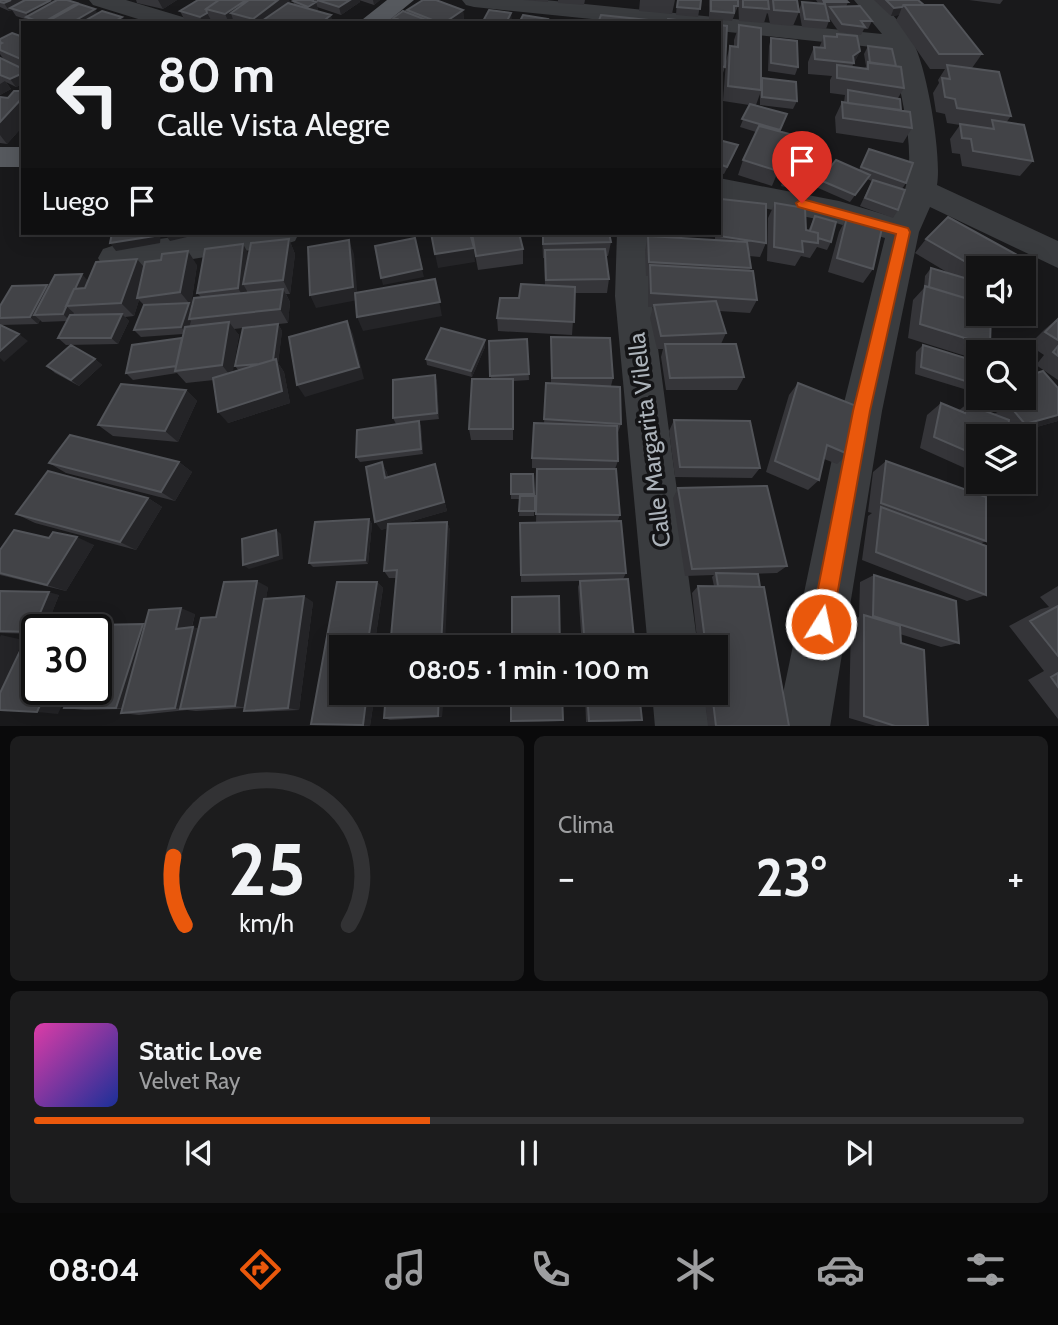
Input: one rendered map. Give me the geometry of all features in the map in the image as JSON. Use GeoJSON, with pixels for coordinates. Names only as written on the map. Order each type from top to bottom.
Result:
{"type":"FeatureCollection","features":[{"type":"Feature","properties":{"kind":"main road"},"geometry":{"type":"LineString","coordinates":[[373,21],[402,0]]}},
{"type":"Feature","properties":{"kind":"main road"},"geometry":{"type":"LineString","coordinates":[[0,157],[21,157]]}},
{"type":"Feature","properties":{"kind":"street"},"geometry":{"type":"LineString","coordinates":[[102,0],[164,21],[193,0]]}},
{"type":"Feature","properties":{"kind":"street"},"geometry":{"type":"LineString","coordinates":[[474,0],[686,21]]}},
{"type":"Feature","properties":{"kind":"street"},"geometry":{"type":"LineString","coordinates":[[803,726],[856,439],[903,232],[921,190],[923,149],[908,62],[901,43],[866,0]]}},
{"type":"Feature","properties":{"kind":"street"},"geometry":{"type":"LineString","coordinates":[[721,24],[901,43]]}},
{"type":"Feature","properties":{"kind":"street"},"geometry":{"type":"LineString","coordinates":[[721,188],[839,212],[903,232]]}},
{"type":"Feature","properties":{"kind":"street"},"geometry":{"type":"LineString","coordinates":[[921,190],[1058,255]]}},
{"type":"Feature","properties":{"kind":"street"},"geometry":{"type":"LineString","coordinates":[[115,258],[270,235]]}},
{"type":"Feature","properties":{"kind":"street","name":"Calle Margarita Vilella"},"geometry":{"type":"LineString","coordinates":[[633,235],[633,296],[672,635]]}},
{"type":"Feature","properties":{"kind":"street"},"geometry":{"type":"LineString","coordinates":[[679,705],[682,726]]}},
{"type":"Feature","properties":{"kind":"building"},"geometry":{"type":"Polygon","coordinates":[[[25,0],[51,0],[26,13],[10,8],[25,0]]]}},
{"type":"Feature","properties":{"kind":"building"},"geometry":{"type":"Polygon","coordinates":[[[57,0],[77,3],[46,21],[26,17],[57,0]]]}},
{"type":"Feature","properties":{"kind":"building"},"geometry":{"type":"Polygon","coordinates":[[[198,0],[219,0],[200,17],[180,11],[198,0]]]}},
{"type":"Feature","properties":{"kind":"building"},"geometry":{"type":"Polygon","coordinates":[[[219,0],[246,0],[225,14],[206,9],[219,0]]]}},
{"type":"Feature","properties":{"kind":"building"},"geometry":{"type":"Polygon","coordinates":[[[249,0],[278,0],[253,19],[231,13],[249,0]]]}},
{"type":"Feature","properties":{"kind":"building"},"geometry":{"type":"Polygon","coordinates":[[[317,0],[350,0],[339,7],[317,0]]]}},
{"type":"Feature","properties":{"kind":"building"},"geometry":{"type":"Polygon","coordinates":[[[423,0],[436,0],[463,10],[447,21],[435,21],[407,10],[423,0]]]}},
{"type":"Feature","properties":{"kind":"building"},"geometry":{"type":"Polygon","coordinates":[[[678,0],[701,0],[700,9],[677,7],[678,0]]]}},
{"type":"Feature","properties":{"kind":"building"},"geometry":{"type":"Polygon","coordinates":[[[711,0],[738,0],[738,6],[734,6],[734,13],[711,11],[711,0]]]}},
{"type":"Feature","properties":{"kind":"building"},"geometry":{"type":"Polygon","coordinates":[[[743,0],[768,0],[769,9],[743,7],[743,0]]]}},
{"type":"Feature","properties":{"kind":"building"},"geometry":{"type":"Polygon","coordinates":[[[773,0],[797,0],[799,12],[774,10],[773,0]]]}},
{"type":"Feature","properties":{"kind":"building"},"geometry":{"type":"Polygon","coordinates":[[[823,0],[846,0],[848,2],[824,2],[823,0]]]}},
{"type":"Feature","properties":{"kind":"building"},"geometry":{"type":"Polygon","coordinates":[[[886,0],[918,0],[924,5],[894,8],[886,0]]]}},
{"type":"Feature","properties":{"kind":"building"},"geometry":{"type":"Polygon","coordinates":[[[293,1],[316,2],[308,7],[293,1]]]}},
{"type":"Feature","properties":{"kind":"building"},"geometry":{"type":"Polygon","coordinates":[[[802,2],[825,4],[829,21],[805,19],[802,2]]]}},
{"type":"Feature","properties":{"kind":"building"},"geometry":{"type":"Polygon","coordinates":[[[288,3],[331,15],[324,21],[262,21],[288,3]]]}},
{"type":"Feature","properties":{"kind":"building"},"geometry":{"type":"Polygon","coordinates":[[[79,4],[95,9],[74,21],[49,21],[79,4]]]}},
{"type":"Feature","properties":{"kind":"building"},"geometry":{"type":"Polygon","coordinates":[[[904,5],[943,5],[982,54],[939,54],[904,5]]]}},
{"type":"Feature","properties":{"kind":"building"},"geometry":{"type":"Polygon","coordinates":[[[860,6],[872,21],[861,21],[865,27],[842,24],[830,7],[860,6]]]}},
{"type":"Feature","properties":{"kind":"building"},"geometry":{"type":"Polygon","coordinates":[[[489,10],[511,13],[507,21],[483,21],[489,10]]]}},
{"type":"Feature","properties":{"kind":"building"},"geometry":{"type":"Polygon","coordinates":[[[102,11],[122,17],[115,21],[84,21],[102,11]]]}},
{"type":"Feature","properties":{"kind":"building"},"geometry":{"type":"Polygon","coordinates":[[[403,11],[429,21],[394,21],[397,19],[393,18],[403,11]]]}},
{"type":"Feature","properties":{"kind":"building"},"geometry":{"type":"Polygon","coordinates":[[[523,15],[548,19],[547,21],[520,21],[523,15]]]}},
{"type":"Feature","properties":{"kind":"building"},"geometry":{"type":"Polygon","coordinates":[[[601,15],[657,21],[599,21],[601,15]]]}},
{"type":"Feature","properties":{"kind":"building"},"geometry":{"type":"Polygon","coordinates":[[[721,25],[727,26],[725,67],[721,66],[721,25]]]}},
{"type":"Feature","properties":{"kind":"building"},"geometry":{"type":"Polygon","coordinates":[[[739,25],[761,28],[761,90],[728,86],[730,46],[738,47],[739,25]]]}},
{"type":"Feature","properties":{"kind":"building"},"geometry":{"type":"Polygon","coordinates":[[[12,33],[21,36],[21,59],[0,50],[0,39],[12,33]]]}},
{"type":"Feature","properties":{"kind":"building"},"geometry":{"type":"Polygon","coordinates":[[[837,34],[857,36],[860,51],[853,56],[854,63],[815,59],[814,47],[825,48],[824,36],[837,37],[837,34]]]}},
{"type":"Feature","properties":{"kind":"building"},"geometry":{"type":"Polygon","coordinates":[[[771,38],[797,41],[798,67],[771,63],[771,38]]]}},
{"type":"Feature","properties":{"kind":"building"},"geometry":{"type":"Polygon","coordinates":[[[868,46],[892,49],[896,66],[870,63],[868,46]]]}},
{"type":"Feature","properties":{"kind":"building"},"geometry":{"type":"Polygon","coordinates":[[[0,58],[21,68],[21,74],[10,79],[0,75],[0,58]]]}},
{"type":"Feature","properties":{"kind":"building"},"geometry":{"type":"Polygon","coordinates":[[[868,62],[901,67],[904,88],[837,78],[837,65],[868,69],[868,62]]]}},
{"type":"Feature","properties":{"kind":"building"},"geometry":{"type":"Polygon","coordinates":[[[947,65],[999,72],[1011,116],[957,108],[955,99],[945,97],[942,78],[950,79],[947,65]]]}},
{"type":"Feature","properties":{"kind":"building"},"geometry":{"type":"Polygon","coordinates":[[[762,78],[796,82],[797,101],[762,97],[762,78]]]}},
{"type":"Feature","properties":{"kind":"building"},"geometry":{"type":"Polygon","coordinates":[[[848,90],[900,99],[901,110],[848,103],[848,90]]]}},
{"type":"Feature","properties":{"kind":"building"},"geometry":{"type":"Polygon","coordinates":[[[14,91],[21,91],[21,99],[0,122],[0,97],[8,98],[14,91]]]}},
{"type":"Feature","properties":{"kind":"building"},"geometry":{"type":"Polygon","coordinates":[[[842,102],[910,112],[912,128],[843,118],[842,102]]]}},
{"type":"Feature","properties":{"kind":"building"},"geometry":{"type":"Polygon","coordinates":[[[750,104],[787,114],[780,130],[742,119],[750,104]]]}},
{"type":"Feature","properties":{"kind":"building"},"geometry":{"type":"Polygon","coordinates":[[[992,120],[1024,125],[1033,161],[973,151],[971,139],[962,138],[960,124],[994,129],[992,120]]]}},
{"type":"Feature","properties":{"kind":"building"},"geometry":{"type":"Polygon","coordinates":[[[759,126],[793,135],[778,171],[743,160],[759,126]]]}},
{"type":"Feature","properties":{"kind":"building"},"geometry":{"type":"Polygon","coordinates":[[[721,141],[738,145],[727,167],[721,165],[721,141]]]}},
{"type":"Feature","properties":{"kind":"building"},"geometry":{"type":"Polygon","coordinates":[[[792,148],[821,155],[814,186],[784,178],[792,148]]]}},
{"type":"Feature","properties":{"kind":"building"},"geometry":{"type":"Polygon","coordinates":[[[869,149],[913,163],[906,183],[861,167],[869,149]]]}},
{"type":"Feature","properties":{"kind":"building"},"geometry":{"type":"Polygon","coordinates":[[[836,160],[870,175],[855,195],[820,180],[836,160]]]}},
{"type":"Feature","properties":{"kind":"building"},"geometry":{"type":"Polygon","coordinates":[[[873,180],[905,190],[898,210],[865,198],[873,180]]]}},
{"type":"Feature","properties":{"kind":"building"},"geometry":{"type":"Polygon","coordinates":[[[721,199],[766,204],[766,243],[719,236],[721,199]]]}},
{"type":"Feature","properties":{"kind":"building"},"geometry":{"type":"Polygon","coordinates":[[[775,203],[805,208],[806,230],[818,233],[818,243],[802,241],[803,252],[774,247],[775,203]]]}},
{"type":"Feature","properties":{"kind":"building"},"geometry":{"type":"Polygon","coordinates":[[[815,216],[836,222],[831,242],[818,238],[818,233],[810,231],[815,216]]]}},
{"type":"Feature","properties":{"kind":"building"},"geometry":{"type":"Polygon","coordinates":[[[847,217],[882,228],[873,269],[837,258],[847,217]]]}},
{"type":"Feature","properties":{"kind":"building"},"geometry":{"type":"Polygon","coordinates":[[[948,217],[1019,256],[966,256],[966,262],[926,239],[948,217]]]}},
{"type":"Feature","properties":{"kind":"building"},"geometry":{"type":"Polygon","coordinates":[[[112,235],[154,235],[154,236],[110,243],[112,235]]]}},
{"type":"Feature","properties":{"kind":"building"},"geometry":{"type":"Polygon","coordinates":[[[431,235],[471,235],[474,248],[435,254],[431,235]]]}},
{"type":"Feature","properties":{"kind":"building"},"geometry":{"type":"Polygon","coordinates":[[[472,235],[520,235],[523,249],[476,256],[472,235]]]}},
{"type":"Feature","properties":{"kind":"building"},"geometry":{"type":"Polygon","coordinates":[[[543,235],[609,235],[611,242],[543,244],[543,235]]]}},
{"type":"Feature","properties":{"kind":"building"},"geometry":{"type":"Polygon","coordinates":[[[648,236],[747,242],[751,268],[649,262],[648,236]]]}},
{"type":"Feature","properties":{"kind":"building"},"geometry":{"type":"Polygon","coordinates":[[[415,238],[422,269],[381,278],[375,246],[415,238]]]}},
{"type":"Feature","properties":{"kind":"building"},"geometry":{"type":"Polygon","coordinates":[[[289,239],[283,280],[243,284],[251,243],[289,239]]]}},
{"type":"Feature","properties":{"kind":"building"},"geometry":{"type":"Polygon","coordinates":[[[349,240],[353,287],[310,295],[308,247],[349,240]]]}},
{"type":"Feature","properties":{"kind":"building"},"geometry":{"type":"Polygon","coordinates":[[[243,244],[238,288],[197,293],[205,249],[243,244]]]}},
{"type":"Feature","properties":{"kind":"building"},"geometry":{"type":"Polygon","coordinates":[[[605,249],[609,279],[546,280],[545,250],[605,249]]]}},
{"type":"Feature","properties":{"kind":"building"},"geometry":{"type":"Polygon","coordinates":[[[188,251],[180,292],[137,298],[145,262],[161,260],[162,254],[188,251]]]}},
{"type":"Feature","properties":{"kind":"building"},"geometry":{"type":"Polygon","coordinates":[[[137,259],[121,303],[66,306],[74,289],[85,288],[96,262],[137,259]]]}},
{"type":"Feature","properties":{"kind":"building"},"geometry":{"type":"Polygon","coordinates":[[[650,265],[753,271],[757,300],[651,293],[650,265]]]}},
{"type":"Feature","properties":{"kind":"building"},"geometry":{"type":"Polygon","coordinates":[[[931,268],[966,278],[966,298],[929,287],[931,268]]]}},
{"type":"Feature","properties":{"kind":"building"},"geometry":{"type":"Polygon","coordinates":[[[82,274],[63,314],[34,315],[55,275],[82,274]]]}},
{"type":"Feature","properties":{"kind":"building"},"geometry":{"type":"Polygon","coordinates":[[[435,279],[440,302],[357,317],[355,293],[435,279]]]}},
{"type":"Feature","properties":{"kind":"building"},"geometry":{"type":"Polygon","coordinates":[[[521,284],[575,287],[574,322],[497,318],[500,298],[519,298],[521,284]]]}},
{"type":"Feature","properties":{"kind":"building"},"geometry":{"type":"Polygon","coordinates":[[[47,285],[30,317],[0,318],[0,306],[12,286],[47,285]]]}},
{"type":"Feature","properties":{"kind":"building"},"geometry":{"type":"Polygon","coordinates":[[[925,286],[966,298],[966,326],[991,326],[990,340],[971,340],[920,324],[925,286]]]}},
{"type":"Feature","properties":{"kind":"building"},"geometry":{"type":"Polygon","coordinates":[[[283,289],[280,309],[189,319],[194,298],[283,289]]]}},
{"type":"Feature","properties":{"kind":"building"},"geometry":{"type":"Polygon","coordinates":[[[716,301],[726,333],[661,336],[654,305],[716,301]]]}},
{"type":"Feature","properties":{"kind":"building"},"geometry":{"type":"Polygon","coordinates":[[[189,303],[181,327],[134,330],[144,305],[189,303]]]}},
{"type":"Feature","properties":{"kind":"building"},"geometry":{"type":"Polygon","coordinates":[[[122,314],[111,338],[58,338],[70,315],[122,314]]]}},
{"type":"Feature","properties":{"kind":"building"},"geometry":{"type":"Polygon","coordinates":[[[1058,319],[1058,340],[1045,332],[1058,319]]]}},
{"type":"Feature","properties":{"kind":"building"},"geometry":{"type":"Polygon","coordinates":[[[347,321],[359,367],[297,385],[289,337],[347,321]]]}},
{"type":"Feature","properties":{"kind":"building"},"geometry":{"type":"Polygon","coordinates":[[[229,322],[222,365],[175,371],[185,327],[229,322]]]}},
{"type":"Feature","properties":{"kind":"building"},"geometry":{"type":"Polygon","coordinates":[[[278,324],[273,360],[235,366],[243,328],[278,324]]]}},
{"type":"Feature","properties":{"kind":"building"},"geometry":{"type":"Polygon","coordinates":[[[0,325],[19,334],[0,351],[0,325]]]}},
{"type":"Feature","properties":{"kind":"building"},"geometry":{"type":"Polygon","coordinates":[[[441,328],[485,340],[471,371],[426,359],[441,328]]]}},
{"type":"Feature","properties":{"kind":"building"},"geometry":{"type":"Polygon","coordinates":[[[551,337],[610,338],[613,378],[552,378],[551,337]]]}},
{"type":"Feature","properties":{"kind":"building"},"geometry":{"type":"Polygon","coordinates":[[[182,338],[176,366],[126,373],[132,345],[182,338]]]}},
{"type":"Feature","properties":{"kind":"building"},"geometry":{"type":"Polygon","coordinates":[[[527,339],[529,374],[490,376],[489,341],[527,339]]]}},
{"type":"Feature","properties":{"kind":"building"},"geometry":{"type":"Polygon","coordinates":[[[665,344],[736,344],[744,377],[670,378],[665,344]]]}},
{"type":"Feature","properties":{"kind":"building"},"geometry":{"type":"Polygon","coordinates":[[[71,345],[95,359],[71,380],[47,366],[71,345]]]}},
{"type":"Feature","properties":{"kind":"building"},"geometry":{"type":"Polygon","coordinates":[[[923,345],[966,358],[966,381],[921,367],[923,345]]]}},
{"type":"Feature","properties":{"kind":"building"},"geometry":{"type":"Polygon","coordinates":[[[276,359],[282,391],[218,412],[213,378],[276,359]]]}},
{"type":"Feature","properties":{"kind":"building"},"geometry":{"type":"Polygon","coordinates":[[[1043,371],[1058,388],[1058,415],[1025,424],[1013,410],[1036,410],[1036,373],[1043,371]]]}},
{"type":"Feature","properties":{"kind":"building"},"geometry":{"type":"Polygon","coordinates":[[[435,375],[437,413],[393,418],[393,380],[435,375]]]}},
{"type":"Feature","properties":{"kind":"building"},"geometry":{"type":"Polygon","coordinates":[[[472,379],[513,379],[513,429],[469,429],[472,379]]]}},
{"type":"Feature","properties":{"kind":"building"},"geometry":{"type":"Polygon","coordinates":[[[546,383],[620,387],[621,424],[544,419],[546,383]]]}},
{"type":"Feature","properties":{"kind":"building"},"geometry":{"type":"Polygon","coordinates":[[[798,383],[859,407],[848,454],[827,445],[819,480],[775,461],[798,383]]]}},
{"type":"Feature","properties":{"kind":"building"},"geometry":{"type":"Polygon","coordinates":[[[121,384],[186,390],[165,431],[98,425],[121,384]]]}},
{"type":"Feature","properties":{"kind":"building"},"geometry":{"type":"Polygon","coordinates":[[[941,403],[965,413],[966,408],[983,410],[1009,420],[1008,424],[966,424],[966,451],[934,437],[941,403]]]}},
{"type":"Feature","properties":{"kind":"building"},"geometry":{"type":"Polygon","coordinates":[[[674,420],[750,421],[760,468],[680,467],[674,420]]]}},
{"type":"Feature","properties":{"kind":"building"},"geometry":{"type":"Polygon","coordinates":[[[419,421],[421,449],[356,457],[357,430],[419,421]]]}},
{"type":"Feature","properties":{"kind":"building"},"geometry":{"type":"Polygon","coordinates":[[[534,423],[617,426],[618,461],[532,458],[534,423]]]}},
{"type":"Feature","properties":{"kind":"building"},"geometry":{"type":"Polygon","coordinates":[[[70,435],[179,462],[161,492],[49,463],[70,435]]]}},
{"type":"Feature","properties":{"kind":"building"},"geometry":{"type":"Polygon","coordinates":[[[886,461],[966,490],[966,494],[986,497],[986,541],[881,503],[886,461]]]}},
{"type":"Feature","properties":{"kind":"building"},"geometry":{"type":"Polygon","coordinates":[[[382,462],[385,478],[435,464],[444,502],[375,522],[366,467],[382,462]]]}},
{"type":"Feature","properties":{"kind":"building"},"geometry":{"type":"Polygon","coordinates":[[[537,469],[616,469],[620,515],[536,514],[537,469]]]}},
{"type":"Feature","properties":{"kind":"building"},"geometry":{"type":"Polygon","coordinates":[[[48,471],[148,498],[120,542],[16,514],[48,471]]]}},
{"type":"Feature","properties":{"kind":"building"},"geometry":{"type":"Polygon","coordinates":[[[511,474],[533,474],[534,494],[511,494],[511,474]]]}},
{"type":"Feature","properties":{"kind":"building"},"geometry":{"type":"Polygon","coordinates":[[[767,486],[787,566],[692,569],[678,488],[767,486]]]}},
{"type":"Feature","properties":{"kind":"building"},"geometry":{"type":"Polygon","coordinates":[[[520,496],[535,496],[535,511],[519,511],[520,496]]]}},
{"type":"Feature","properties":{"kind":"building"},"geometry":{"type":"Polygon","coordinates":[[[881,507],[986,546],[986,595],[876,552],[881,507]]]}},
{"type":"Feature","properties":{"kind":"building"},"geometry":{"type":"Polygon","coordinates":[[[369,519],[365,560],[309,563],[315,522],[369,519]]]}},
{"type":"Feature","properties":{"kind":"building"},"geometry":{"type":"Polygon","coordinates":[[[621,521],[626,573],[521,575],[520,523],[621,521]]]}},
{"type":"Feature","properties":{"kind":"building"},"geometry":{"type":"Polygon","coordinates":[[[447,522],[442,635],[391,635],[397,570],[384,571],[388,524],[447,522]]]}},
{"type":"Feature","properties":{"kind":"building"},"geometry":{"type":"Polygon","coordinates":[[[14,530],[49,538],[53,532],[77,537],[47,585],[0,573],[0,550],[14,530]]]}},
{"type":"Feature","properties":{"kind":"building"},"geometry":{"type":"Polygon","coordinates":[[[276,530],[278,555],[243,565],[242,539],[276,530]]]}},
{"type":"Feature","properties":{"kind":"building"},"geometry":{"type":"Polygon","coordinates":[[[716,573],[758,574],[760,587],[718,586],[716,573]]]}},
{"type":"Feature","properties":{"kind":"building"},"geometry":{"type":"Polygon","coordinates":[[[874,575],[956,601],[959,643],[873,616],[874,575]]]}},
{"type":"Feature","properties":{"kind":"building"},"geometry":{"type":"Polygon","coordinates":[[[628,579],[634,635],[584,635],[580,581],[628,579]]]}},
{"type":"Feature","properties":{"kind":"building"},"geometry":{"type":"Polygon","coordinates":[[[257,581],[235,706],[180,709],[201,618],[216,617],[224,582],[257,581]]]}},
{"type":"Feature","properties":{"kind":"building"},"geometry":{"type":"Polygon","coordinates":[[[337,582],[377,582],[369,635],[329,635],[329,705],[366,705],[363,725],[311,724],[337,582]]]}},
{"type":"Feature","properties":{"kind":"building"},"geometry":{"type":"Polygon","coordinates":[[[698,586],[764,587],[789,726],[716,726],[713,705],[728,705],[728,635],[704,635],[698,586]]]}},
{"type":"Feature","properties":{"kind":"building"},"geometry":{"type":"Polygon","coordinates":[[[0,591],[49,592],[40,614],[21,614],[21,632],[0,631],[0,591]]]}},
{"type":"Feature","properties":{"kind":"building"},"geometry":{"type":"Polygon","coordinates":[[[304,596],[288,708],[244,711],[264,599],[304,596]]]}},
{"type":"Feature","properties":{"kind":"building"},"geometry":{"type":"Polygon","coordinates":[[[559,596],[560,635],[512,635],[512,597],[559,596]]]}},
{"type":"Feature","properties":{"kind":"building"},"geometry":{"type":"Polygon","coordinates":[[[1058,606],[1058,656],[1030,621],[1058,606]]]}},
{"type":"Feature","properties":{"kind":"building"},"geometry":{"type":"Polygon","coordinates":[[[181,608],[176,629],[193,627],[175,708],[121,713],[149,610],[181,608]]]}},
{"type":"Feature","properties":{"kind":"building"},"geometry":{"type":"Polygon","coordinates":[[[864,615],[900,626],[901,643],[924,650],[928,726],[895,726],[864,716],[864,615]]]}},
{"type":"Feature","properties":{"kind":"building"},"geometry":{"type":"Polygon","coordinates":[[[143,624],[116,708],[64,708],[65,705],[112,705],[112,625],[143,624]]]}},
{"type":"Feature","properties":{"kind":"building"},"geometry":{"type":"Polygon","coordinates":[[[21,649],[21,705],[40,705],[37,712],[0,710],[0,693],[21,649]]]}},
{"type":"Feature","properties":{"kind":"building"},"geometry":{"type":"Polygon","coordinates":[[[1058,673],[1058,687],[1051,677],[1058,673]]]}},
{"type":"Feature","properties":{"kind":"building"},"geometry":{"type":"Polygon","coordinates":[[[385,705],[438,705],[438,716],[384,718],[385,705]]]}},
{"type":"Feature","properties":{"kind":"building"},"geometry":{"type":"Polygon","coordinates":[[[511,705],[562,705],[563,720],[511,721],[511,705]]]}},
{"type":"Feature","properties":{"kind":"building"},"geometry":{"type":"Polygon","coordinates":[[[588,705],[640,705],[642,720],[589,721],[588,705]]]}},
{"type":"Feature","properties":{"kind":"route"},"geometry":{"type":"LineString","coordinates":[[802,203],[903,232],[862,411],[821,624]]}}]}
